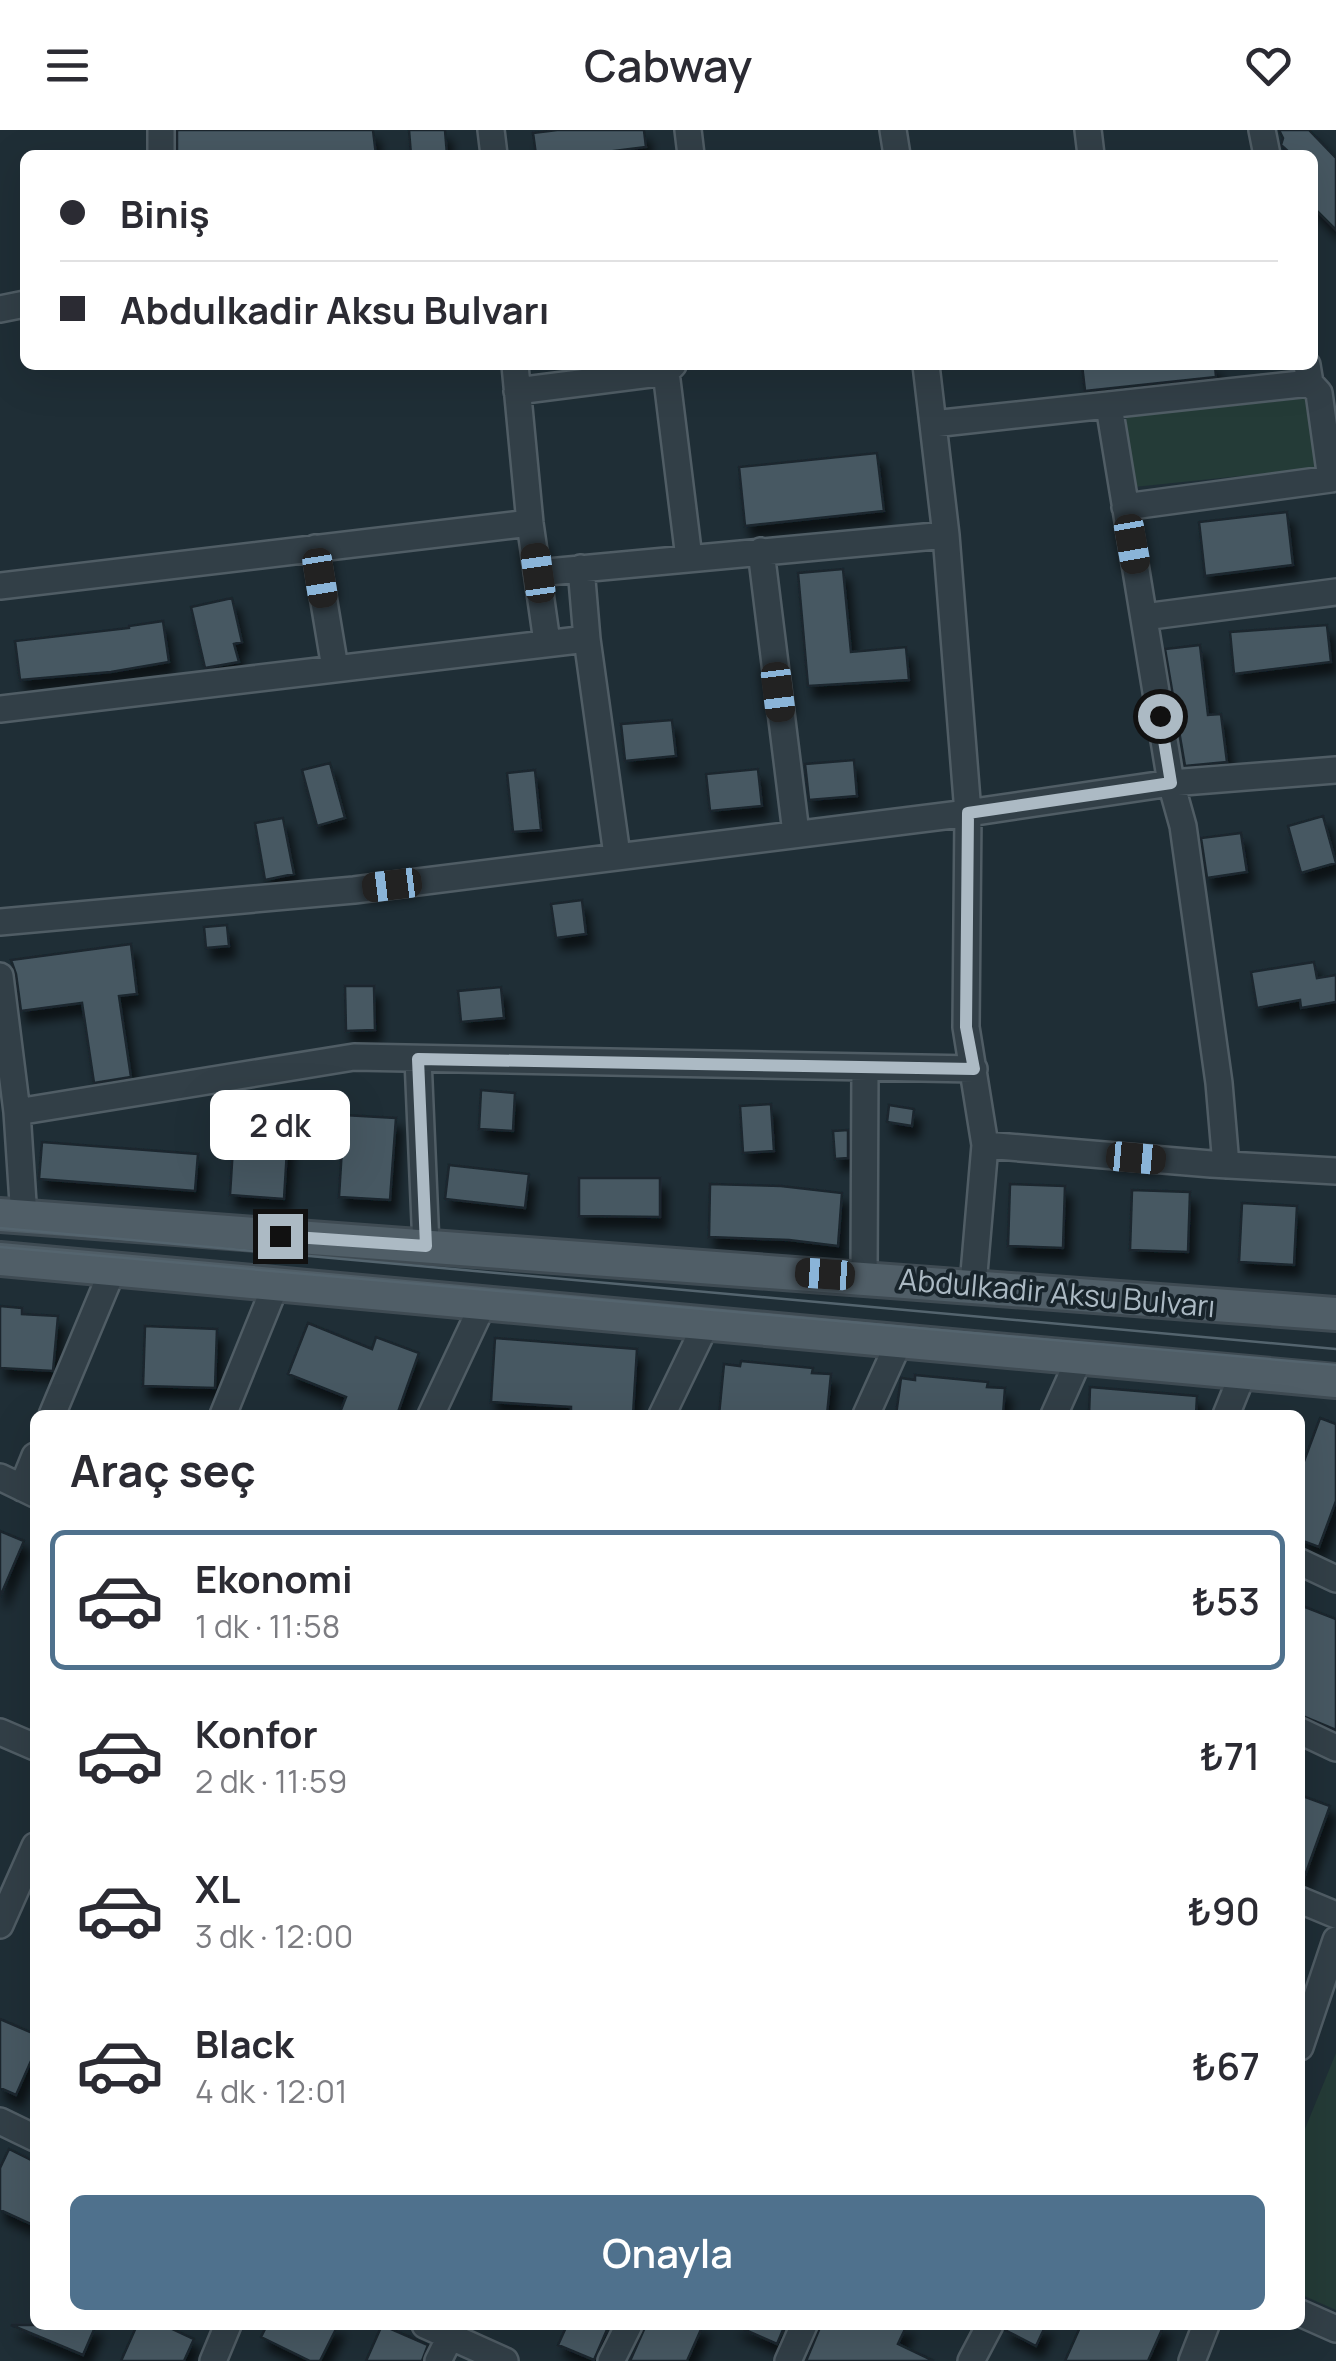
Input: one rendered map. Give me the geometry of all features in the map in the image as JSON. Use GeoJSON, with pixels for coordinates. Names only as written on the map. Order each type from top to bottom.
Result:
{"type":"FeatureCollection","features":[{"type":"Feature","properties":{"kind":"main road","name":"Abdulkadir Aksu Bulvarı"},"geometry":{"type":"LineString","coordinates":[[12,1216],[1336,1314]]}},
{"type":"Feature","properties":{"kind":"main road"},"geometry":{"type":"LineString","coordinates":[[0,1259],[1336,1381]]}},
{"type":"Feature","properties":{"kind":"street"},"geometry":{"type":"LineString","coordinates":[[547,642],[530,523],[516,378],[652,370]]}},
{"type":"Feature","properties":{"kind":"street"},"geometry":{"type":"LineString","coordinates":[[669,370],[688,558]]}},
{"type":"Feature","properties":{"kind":"street"},"geometry":{"type":"LineString","coordinates":[[927,370],[946,535],[968,813],[966,1027],[985,1144],[973,1285]]}},
{"type":"Feature","properties":{"kind":"street"},"geometry":{"type":"LineString","coordinates":[[933,424],[1108,406],[1309,374],[1319,392],[1334,478],[1125,507]]}},
{"type":"Feature","properties":{"kind":"street"},"geometry":{"type":"LineString","coordinates":[[1108,406],[1171,783],[1183,826],[1226,1165]]}},
{"type":"Feature","properties":{"kind":"street"},"geometry":{"type":"LineString","coordinates":[[0,586],[530,523]]}},
{"type":"Feature","properties":{"kind":"street"},"geometry":{"type":"LineString","coordinates":[[538,573],[946,535]]}},
{"type":"Feature","properties":{"kind":"street"},"geometry":{"type":"LineString","coordinates":[[315,548],[334,668]]}},
{"type":"Feature","properties":{"kind":"street"},"geometry":{"type":"LineString","coordinates":[[761,551],[796,833]]}},
{"type":"Feature","properties":{"kind":"street"},"geometry":{"type":"LineString","coordinates":[[581,568],[617,855]]}},
{"type":"Feature","properties":{"kind":"street"},"geometry":{"type":"LineString","coordinates":[[1144,617],[1336,592]]}},
{"type":"Feature","properties":{"kind":"street"},"geometry":{"type":"LineString","coordinates":[[0,709],[587,639]]}},
{"type":"Feature","properties":{"kind":"street"},"geometry":{"type":"LineString","coordinates":[[0,922],[354,890],[968,813],[1171,783],[1336,770]]}},
{"type":"Feature","properties":{"kind":"street"},"geometry":{"type":"LineString","coordinates":[[0,976],[17,1112],[12,1216]]}},
{"type":"Feature","properties":{"kind":"street"},"geometry":{"type":"LineString","coordinates":[[17,1112],[354,1057],[974,1069]]}},
{"type":"Feature","properties":{"kind":"street"},"geometry":{"type":"LineString","coordinates":[[418,1059],[426,1246]]}},
{"type":"Feature","properties":{"kind":"street"},"geometry":{"type":"LineString","coordinates":[[864,1277],[865,1068]]}},
{"type":"Feature","properties":{"kind":"street"},"geometry":{"type":"LineString","coordinates":[[985,1144],[1336,1171]]}},
{"type":"Feature","properties":{"kind":"street"},"geometry":{"type":"LineString","coordinates":[[54,1410],[113,1270]]}},
{"type":"Feature","properties":{"kind":"street"},"geometry":{"type":"LineString","coordinates":[[224,1410],[276,1284]]}},
{"type":"Feature","properties":{"kind":"street"},"geometry":{"type":"LineString","coordinates":[[433,1410],[484,1302]]}},
{"type":"Feature","properties":{"kind":"street"},"geometry":{"type":"LineString","coordinates":[[664,1410],[706,1326]]}},
{"type":"Feature","properties":{"kind":"street"},"geometry":{"type":"LineString","coordinates":[[868,1410],[900,1342]]}},
{"type":"Feature","properties":{"kind":"street"},"geometry":{"type":"LineString","coordinates":[[1056,1410],[1079,1359]]}},
{"type":"Feature","properties":{"kind":"street"},"geometry":{"type":"LineString","coordinates":[[1228,1410],[1244,1371]]}},
{"type":"Feature","properties":{"kind":"street"},"geometry":{"type":"LineString","coordinates":[[1305,1564],[1336,1579]]}},
{"type":"Feature","properties":{"kind":"street"},"geometry":{"type":"LineString","coordinates":[[0,1732],[30,1746]]}},
{"type":"Feature","properties":{"kind":"street"},"geometry":{"type":"LineString","coordinates":[[1305,1733],[1336,1748]]}},
{"type":"Feature","properties":{"kind":"street"},"geometry":{"type":"LineString","coordinates":[[0,1924],[30,1857]]}},
{"type":"Feature","properties":{"kind":"street"},"geometry":{"type":"LineString","coordinates":[[1305,1902],[1336,1916]]}},
{"type":"Feature","properties":{"kind":"street"},"geometry":{"type":"LineString","coordinates":[[1305,2032],[1336,1940]]}},
{"type":"Feature","properties":{"kind":"street"},"geometry":{"type":"LineString","coordinates":[[0,2121],[30,2136]]}},
{"type":"Feature","properties":{"kind":"street"},"geometry":{"type":"LineString","coordinates":[[1305,2314],[1336,2329]]}},
{"type":"Feature","properties":{"kind":"street"},"geometry":{"type":"LineString","coordinates":[[213,2361],[226,2330]]}},
{"type":"Feature","properties":{"kind":"street"},"geometry":{"type":"LineString","coordinates":[[611,2361],[626,2330]]}},
{"type":"Feature","properties":{"kind":"street"},"geometry":{"type":"LineString","coordinates":[[788,2361],[802,2330]]}},
{"type":"Feature","properties":{"kind":"street"},"geometry":{"type":"LineString","coordinates":[[972,2361],[988,2330]]}},
{"type":"Feature","properties":{"kind":"street"},"geometry":{"type":"LineString","coordinates":[[1192,2361],[1204,2330]]}},
{"type":"Feature","properties":{"kind":"street"},"geometry":{"type":"LineString","coordinates":[[438,2361],[453,2331],[506,2361]]}},
{"type":"Feature","properties":{"kind":"green space"},"geometry":{"type":"Polygon","coordinates":[[[1309,398],[1317,468],[1134,487],[1126,417],[1309,398]]]}},
{"type":"Feature","properties":{"kind":"green space"},"geometry":{"type":"Polygon","coordinates":[[[1336,2053],[1336,2310],[1305,2296],[1305,2129],[1336,2053]]]}},
{"type":"Feature","properties":{"kind":"building"},"geometry":{"type":"Polygon","coordinates":[[[177,130],[373,130],[375,150],[177,150],[177,130]]]}},
{"type":"Feature","properties":{"kind":"building"},"geometry":{"type":"Polygon","coordinates":[[[409,130],[445,130],[447,150],[411,150],[409,130]]]}},
{"type":"Feature","properties":{"kind":"building"},"geometry":{"type":"Polygon","coordinates":[[[644,130],[646,147],[535,150],[533,133],[644,130]]]}},
{"type":"Feature","properties":{"kind":"building"},"geometry":{"type":"Polygon","coordinates":[[[1279,130],[1309,130],[1336,158],[1336,230],[1318,212],[1318,150],[1286,150],[1281,145],[1279,130]]]}},
{"type":"Feature","properties":{"kind":"building"},"geometry":{"type":"Polygon","coordinates":[[[1083,370],[1215,370],[1216,377],[1085,391],[1083,370]]]}},
{"type":"Feature","properties":{"kind":"building"},"geometry":{"type":"Polygon","coordinates":[[[877,453],[884,511],[745,526],[739,467],[877,453]]]}},
{"type":"Feature","properties":{"kind":"building"},"geometry":{"type":"Polygon","coordinates":[[[1287,512],[1293,565],[1205,576],[1199,522],[1287,512]]]}},
{"type":"Feature","properties":{"kind":"building"},"geometry":{"type":"Polygon","coordinates":[[[843,569],[851,652],[906,647],[909,680],[808,686],[798,573],[843,569]]]}},
{"type":"Feature","properties":{"kind":"building"},"geometry":{"type":"Polygon","coordinates":[[[232,598],[242,642],[234,644],[239,662],[205,668],[191,607],[232,598]]]}},
{"type":"Feature","properties":{"kind":"building"},"geometry":{"type":"Polygon","coordinates":[[[163,621],[169,662],[20,680],[15,641],[163,621]]]}},
{"type":"Feature","properties":{"kind":"building"},"geometry":{"type":"Polygon","coordinates":[[[1327,625],[1331,662],[1234,674],[1230,632],[1327,625]]]}},
{"type":"Feature","properties":{"kind":"building"},"geometry":{"type":"Polygon","coordinates":[[[1200,645],[1208,715],[1221,714],[1227,762],[1185,766],[1165,649],[1200,645]]]}},
{"type":"Feature","properties":{"kind":"building"},"geometry":{"type":"Polygon","coordinates":[[[672,720],[676,756],[625,761],[621,724],[672,720]]]}},
{"type":"Feature","properties":{"kind":"building"},"geometry":{"type":"Polygon","coordinates":[[[854,760],[857,796],[809,800],[805,764],[854,760]]]}},
{"type":"Feature","properties":{"kind":"building"},"geometry":{"type":"Polygon","coordinates":[[[330,763],[345,818],[317,826],[302,770],[330,763]]]}},
{"type":"Feature","properties":{"kind":"building"},"geometry":{"type":"Polygon","coordinates":[[[758,769],[762,806],[710,811],[706,774],[758,769]]]}},
{"type":"Feature","properties":{"kind":"building"},"geometry":{"type":"Polygon","coordinates":[[[535,770],[541,830],[513,832],[507,773],[535,770]]]}},
{"type":"Feature","properties":{"kind":"building"},"geometry":{"type":"Polygon","coordinates":[[[1323,816],[1336,863],[1301,873],[1288,826],[1323,816]]]}},
{"type":"Feature","properties":{"kind":"building"},"geometry":{"type":"Polygon","coordinates":[[[283,818],[294,874],[265,880],[255,823],[283,818]]]}},
{"type":"Feature","properties":{"kind":"building"},"geometry":{"type":"Polygon","coordinates":[[[1241,833],[1247,872],[1207,878],[1201,838],[1241,833]]]}},
{"type":"Feature","properties":{"kind":"building"},"geometry":{"type":"Polygon","coordinates":[[[582,900],[586,934],[556,938],[551,904],[582,900]]]}},
{"type":"Feature","properties":{"kind":"building"},"geometry":{"type":"Polygon","coordinates":[[[227,925],[229,946],[206,948],[204,927],[227,925]]]}},
{"type":"Feature","properties":{"kind":"building"},"geometry":{"type":"Polygon","coordinates":[[[131,944],[137,994],[119,996],[131,1077],[94,1083],[82,1003],[21,1011],[11,960],[131,944]]]}},
{"type":"Feature","properties":{"kind":"building"},"geometry":{"type":"Polygon","coordinates":[[[1314,962],[1317,978],[1336,975],[1336,1002],[1301,1008],[1300,1000],[1257,1008],[1251,972],[1314,962]]]}},
{"type":"Feature","properties":{"kind":"building"},"geometry":{"type":"Polygon","coordinates":[[[345,986],[374,986],[375,1030],[346,1031],[345,986]]]}},
{"type":"Feature","properties":{"kind":"building"},"geometry":{"type":"Polygon","coordinates":[[[501,987],[504,1018],[461,1022],[458,991],[501,987]]]}},
{"type":"Feature","properties":{"kind":"building"},"geometry":{"type":"Polygon","coordinates":[[[481,1090],[515,1093],[513,1131],[479,1129],[481,1090]]]}},
{"type":"Feature","properties":{"kind":"building"},"geometry":{"type":"Polygon","coordinates":[[[771,1104],[774,1151],[743,1153],[740,1106],[771,1104]]]}},
{"type":"Feature","properties":{"kind":"building"},"geometry":{"type":"Polygon","coordinates":[[[889,1105],[914,1109],[912,1126],[887,1122],[889,1105]]]}},
{"type":"Feature","properties":{"kind":"building"},"geometry":{"type":"Polygon","coordinates":[[[344,1115],[396,1118],[390,1200],[339,1197],[344,1115]]]}},
{"type":"Feature","properties":{"kind":"building"},"geometry":{"type":"Polygon","coordinates":[[[848,1130],[848,1158],[835,1159],[833,1131],[848,1130]]]}},
{"type":"Feature","properties":{"kind":"building"},"geometry":{"type":"Polygon","coordinates":[[[234,1131],[288,1134],[284,1199],[230,1195],[234,1131]]]}},
{"type":"Feature","properties":{"kind":"building"},"geometry":{"type":"Polygon","coordinates":[[[42,1142],[198,1154],[195,1191],[39,1179],[42,1142]]]}},
{"type":"Feature","properties":{"kind":"building"},"geometry":{"type":"Polygon","coordinates":[[[449,1165],[529,1174],[525,1208],[445,1199],[449,1165]]]}},
{"type":"Feature","properties":{"kind":"building"},"geometry":{"type":"Polygon","coordinates":[[[579,1178],[660,1178],[660,1217],[579,1216],[579,1178]]]}},
{"type":"Feature","properties":{"kind":"building"},"geometry":{"type":"Polygon","coordinates":[[[710,1184],[842,1193],[838,1246],[709,1237],[710,1184]]]}},
{"type":"Feature","properties":{"kind":"building"},"geometry":{"type":"Polygon","coordinates":[[[1010,1184],[1065,1186],[1063,1248],[1008,1246],[1010,1184]]]}},
{"type":"Feature","properties":{"kind":"building"},"geometry":{"type":"Polygon","coordinates":[[[1132,1190],[1190,1192],[1188,1252],[1130,1250],[1132,1190]]]}},
{"type":"Feature","properties":{"kind":"building"},"geometry":{"type":"Polygon","coordinates":[[[1242,1203],[1297,1206],[1294,1265],[1239,1262],[1242,1203]]]}},
{"type":"Feature","properties":{"kind":"building"},"geometry":{"type":"Polygon","coordinates":[[[0,1306],[22,1308],[22,1314],[58,1316],[53,1371],[0,1368],[0,1306]]]}},
{"type":"Feature","properties":{"kind":"building"},"geometry":{"type":"Polygon","coordinates":[[[308,1323],[372,1349],[376,1337],[419,1353],[399,1410],[341,1410],[346,1397],[288,1374],[308,1323]]]}},
{"type":"Feature","properties":{"kind":"building"},"geometry":{"type":"Polygon","coordinates":[[[145,1326],[217,1329],[215,1388],[143,1386],[145,1326]]]}},
{"type":"Feature","properties":{"kind":"building"},"geometry":{"type":"Polygon","coordinates":[[[495,1338],[637,1349],[633,1410],[571,1410],[491,1402],[495,1338]]]}},
{"type":"Feature","properties":{"kind":"building"},"geometry":{"type":"Polygon","coordinates":[[[741,1361],[813,1368],[812,1373],[831,1374],[827,1410],[719,1410],[724,1364],[740,1366],[741,1361]]]}},
{"type":"Feature","properties":{"kind":"building"},"geometry":{"type":"Polygon","coordinates":[[[915,1375],[988,1382],[987,1387],[1005,1388],[1003,1410],[897,1410],[901,1378],[915,1380],[915,1375]]]}},
{"type":"Feature","properties":{"kind":"building"},"geometry":{"type":"Polygon","coordinates":[[[1090,1387],[1197,1396],[1196,1410],[1089,1410],[1090,1387]]]}},
{"type":"Feature","properties":{"kind":"building"},"geometry":{"type":"Polygon","coordinates":[[[1320,1418],[1336,1424],[1336,1501],[1319,1547],[1305,1542],[1305,1458],[1320,1418]]]}},
{"type":"Feature","properties":{"kind":"building"},"geometry":{"type":"Polygon","coordinates":[[[0,1531],[24,1541],[0,1597],[0,1531]]]}},
{"type":"Feature","properties":{"kind":"building"},"geometry":{"type":"Polygon","coordinates":[[[1305,1607],[1336,1619],[1336,1730],[1305,1717],[1305,1607]]]}},
{"type":"Feature","properties":{"kind":"building"},"geometry":{"type":"Polygon","coordinates":[[[1305,1797],[1330,1806],[1305,1876],[1305,1797]]]}},
{"type":"Feature","properties":{"kind":"building"},"geometry":{"type":"Polygon","coordinates":[[[0,2019],[30,2032],[30,2063],[16,2095],[0,2088],[0,2019]]]}},
{"type":"Feature","properties":{"kind":"building"},"geometry":{"type":"Polygon","coordinates":[[[9,2149],[30,2160],[30,2224],[0,2210],[0,2168],[9,2149]]]}},
{"type":"Feature","properties":{"kind":"building"},"geometry":{"type":"Polygon","coordinates":[[[11,2325],[30,2325],[30,2330],[94,2330],[83,2355],[11,2325]]]}},
{"type":"Feature","properties":{"kind":"building"},"geometry":{"type":"Polygon","coordinates":[[[135,2330],[175,2330],[194,2339],[184,2361],[121,2361],[135,2330]]]}},
{"type":"Feature","properties":{"kind":"building"},"geometry":{"type":"Polygon","coordinates":[[[264,2330],[336,2330],[320,2361],[310,2361],[261,2337],[264,2330]]]}},
{"type":"Feature","properties":{"kind":"building"},"geometry":{"type":"Polygon","coordinates":[[[380,2330],[394,2330],[428,2345],[422,2361],[366,2361],[380,2330]]]}},
{"type":"Feature","properties":{"kind":"building"},"geometry":{"type":"Polygon","coordinates":[[[565,2330],[607,2330],[594,2360],[558,2345],[565,2330]]]}},
{"type":"Feature","properties":{"kind":"building"},"geometry":{"type":"Polygon","coordinates":[[[644,2330],[701,2330],[687,2361],[630,2361],[644,2330]]]}},
{"type":"Feature","properties":{"kind":"building"},"geometry":{"type":"Polygon","coordinates":[[[745,2330],[783,2330],[777,2344],[745,2330]]]}},
{"type":"Feature","properties":{"kind":"building"},"geometry":{"type":"Polygon","coordinates":[[[819,2330],[905,2330],[898,2344],[934,2361],[806,2361],[819,2330]]]}},
{"type":"Feature","properties":{"kind":"building"},"geometry":{"type":"Polygon","coordinates":[[[1005,2330],[1044,2330],[1036,2346],[1005,2330]]]}},
{"type":"Feature","properties":{"kind":"building"},"geometry":{"type":"Polygon","coordinates":[[[1079,2330],[1162,2330],[1148,2361],[1065,2361],[1079,2330]]]}},
{"type":"Feature","properties":{"kind":"tram line"},"geometry":{"type":"LineString","coordinates":[[0,1228],[1336,1349]]}},
{"type":"Feature","properties":{"kind":"tram line"},"geometry":{"type":"LineString","coordinates":[[0,1247],[1336,1365]]}},
{"type":"Feature","properties":{"kind":"route"},"geometry":{"type":"LineString","coordinates":[[280,1236],[426,1246],[418,1059],[974,1069],[966,1027],[968,813],[1171,783],[1160,716]]}}]}
